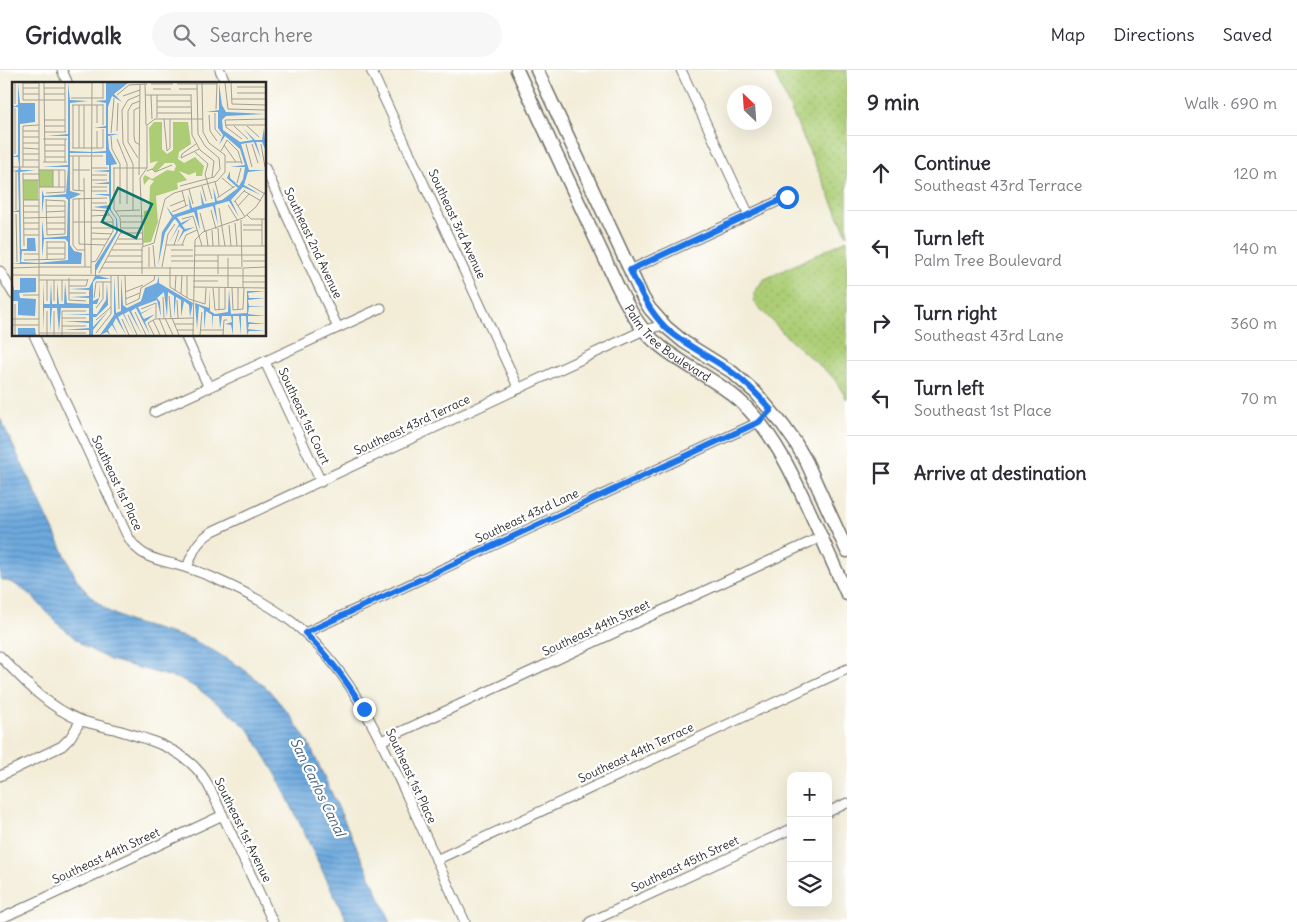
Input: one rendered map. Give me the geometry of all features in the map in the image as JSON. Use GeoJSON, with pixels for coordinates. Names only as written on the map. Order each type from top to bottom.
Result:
{"type":"FeatureCollection","features":[{"type":"Feature","properties":{"kind":"street"},"geometry":{"type":"LineString","coordinates":[[62,70],[67,82]]}},
{"type":"Feature","properties":{"kind":"street"},"geometry":{"type":"LineString","coordinates":[[220,70],[225,82]]}},
{"type":"Feature","properties":{"kind":"street","name":"Southeast 3rd Avenue"},"geometry":{"type":"LineString","coordinates":[[371,70],[519,389]]}},
{"type":"Feature","properties":{"kind":"street","name":"Palm Tree Boulevard"},"geometry":{"type":"LineString","coordinates":[[517,70],[627,305],[644,330],[659,345],[732,394],[759,422],[774,442],[791,471],[847,594]]}},
{"type":"Feature","properties":{"kind":"street","name":"Palm Tree Boulevard"},"geometry":{"type":"LineString","coordinates":[[536,70],[643,298],[650,309],[664,325],[684,342],[732,372],[756,393],[771,410],[788,432],[806,461],[847,551]]}},
{"type":"Feature","properties":{"kind":"street"},"geometry":{"type":"LineString","coordinates":[[681,70],[749,215]]}},
{"type":"Feature","properties":{"kind":"street","name":"Southeast 2nd Avenue"},"geometry":{"type":"LineString","coordinates":[[266,170],[338,328]]}},
{"type":"Feature","properties":{"kind":"street"},"geometry":{"type":"LineString","coordinates":[[613,277],[787,197]]}},
{"type":"Feature","properties":{"kind":"street"},"geometry":{"type":"LineString","coordinates":[[0,271],[12,292]]}},
{"type":"Feature","properties":{"kind":"street"},"geometry":{"type":"LineString","coordinates":[[155,412],[381,308]]}},
{"type":"Feature","properties":{"kind":"street","name":"Southeast 43rd Terrace"},"geometry":{"type":"LineString","coordinates":[[187,568],[196,546],[203,538],[222,527],[644,330],[664,325]]}},
{"type":"Feature","properties":{"kind":"street","name":"Southeast 1st Place"},"geometry":{"type":"LineString","coordinates":[[34,336],[132,544],[148,556],[216,579],[278,612],[305,633],[345,678],[381,741],[465,922]]}},
{"type":"Feature","properties":{"kind":"street"},"geometry":{"type":"LineString","coordinates":[[185,336],[209,388]]}},
{"type":"Feature","properties":{"kind":"street","name":"Southeast 1st Court"},"geometry":{"type":"LineString","coordinates":[[265,362],[321,482]]}},
{"type":"Feature","properties":{"kind":"street"},"geometry":{"type":"LineString","coordinates":[[759,422],[771,410]]}},
{"type":"Feature","properties":{"kind":"street","name":"Southeast 43rd Lane"},"geometry":{"type":"LineString","coordinates":[[305,633],[759,422]]}},
{"type":"Feature","properties":{"kind":"street"},"geometry":{"type":"LineString","coordinates":[[821,537],[837,529]]}},
{"type":"Feature","properties":{"kind":"street","name":"Southeast 44th Street"},"geometry":{"type":"LineString","coordinates":[[381,741],[821,537]]}},
{"type":"Feature","properties":{"kind":"street","name":"Southeast 1st Avenue"},"geometry":{"type":"LineString","coordinates":[[0,656],[29,686],[45,700],[64,712],[81,720],[146,739],[175,752],[193,765],[207,783],[273,922]]}},
{"type":"Feature","properties":{"kind":"street","name":"Southeast 44th Terrace"},"geometry":{"type":"LineString","coordinates":[[436,860],[847,669]]}},
{"type":"Feature","properties":{"kind":"street"},"geometry":{"type":"LineString","coordinates":[[0,776],[62,746],[70,738],[81,720]]}},
{"type":"Feature","properties":{"kind":"street"},"geometry":{"type":"LineString","coordinates":[[832,810],[847,803]]}},
{"type":"Feature","properties":{"kind":"street","name":"Southeast 44th Street"},"geometry":{"type":"LineString","coordinates":[[0,919],[223,815]]}},
{"type":"Feature","properties":{"kind":"street","name":"Southeast 45th Street"},"geometry":{"type":"LineString","coordinates":[[590,922],[787,831]]}},
{"type":"Feature","properties":{"kind":"green space"},"geometry":{"type":"Polygon","coordinates":[[[773,70],[847,70],[847,235],[773,70]]]}},
{"type":"Feature","properties":{"kind":"green space"},"geometry":{"type":"Polygon","coordinates":[[[847,240],[847,399],[833,377],[791,341],[754,302],[755,292],[763,280],[847,240]]]}},
{"type":"Feature","properties":{"kind":"water","name":"San Carlos Canal"},"geometry":{"type":"Polygon","coordinates":[[[0,418],[76,578],[84,589],[108,611],[130,622],[191,639],[242,668],[267,688],[290,715],[309,744],[391,922],[347,922],[277,776],[250,731],[237,719],[201,691],[183,680],[110,660],[84,646],[57,623],[31,595],[13,583],[0,579],[0,418]]]}},
{"type":"Feature","properties":{"kind":"route"},"geometry":{"type":"LineString","coordinates":[[364,709],[345,678],[305,633],[759,422],[771,410],[756,393],[732,372],[674,335],[650,309],[630,270],[787,197]]}}]}
